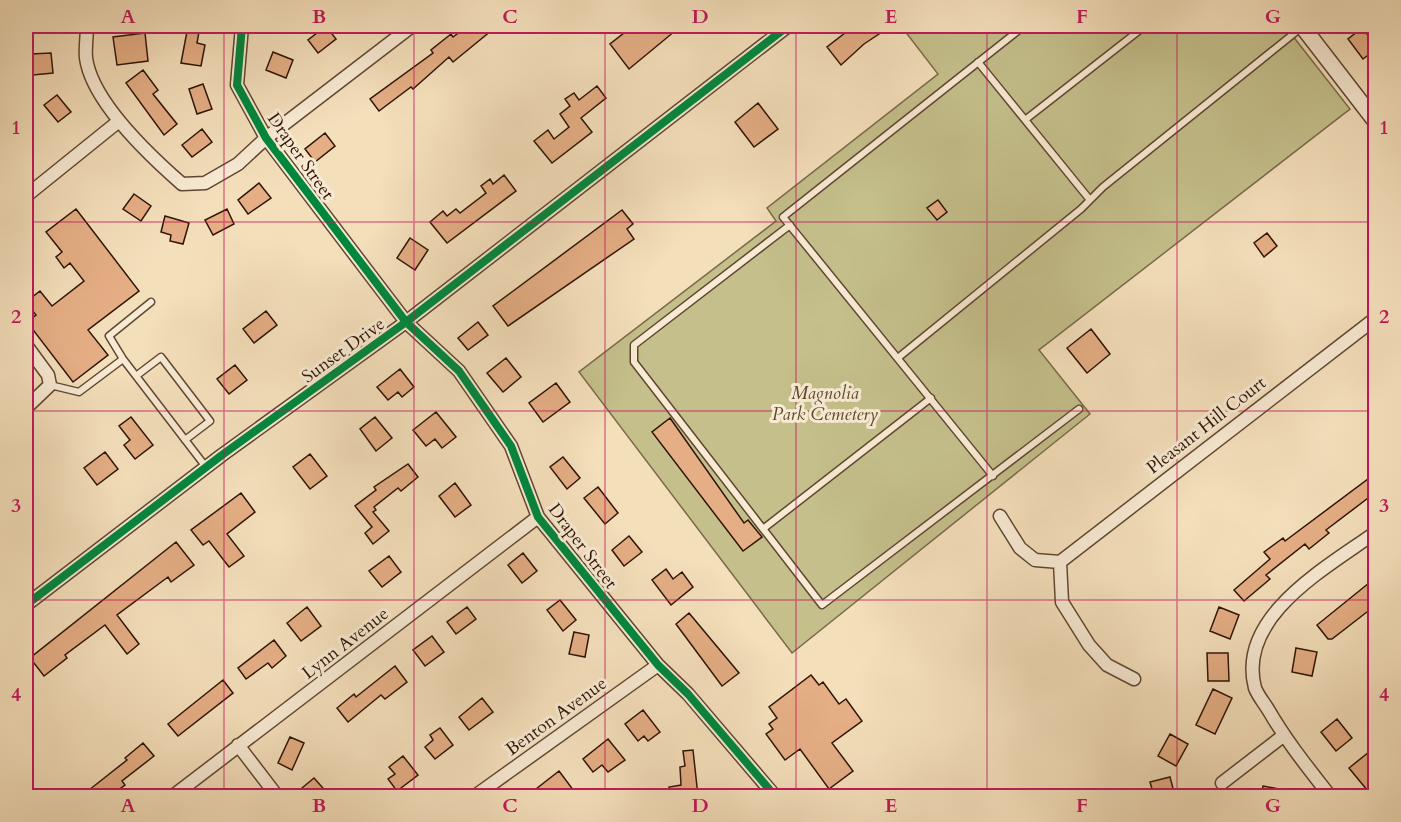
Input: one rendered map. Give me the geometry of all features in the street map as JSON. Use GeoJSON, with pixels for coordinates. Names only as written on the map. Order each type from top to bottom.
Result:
{"type":"FeatureCollection","features":[{"type":"Feature","properties":{"kind":"street"},"geometry":{"type":"LineString","coordinates":[[87,26],[86,59],[99,89],[119,121],[153,160],[182,184],[205,183],[238,164],[266,138],[412,26]]}},
{"type":"Feature","properties":{"kind":"street","name":"Draper Street"},"geometry":{"type":"LineString","coordinates":[[242,26],[237,85],[266,138],[406,322],[459,371],[511,446],[538,517],[658,665],[688,694],[775,796]]}},
{"type":"Feature","properties":{"kind":"street","name":"Sunset Drive"},"geometry":{"type":"LineString","coordinates":[[26,605],[207,467],[406,322],[788,26]]}},
{"type":"Feature","properties":{"kind":"street"},"geometry":{"type":"LineString","coordinates":[[1303,26],[1376,122]]}},
{"type":"Feature","properties":{"kind":"street"},"geometry":{"type":"LineString","coordinates":[[26,195],[119,121]]}},
{"type":"Feature","properties":{"kind":"street","name":"Pleasant Hill Court"},"geometry":{"type":"LineString","coordinates":[[1060,562],[1376,318]]}},
{"type":"Feature","properties":{"kind":"street"},"geometry":{"type":"LineString","coordinates":[[26,345],[48,375],[50,384],[43,394],[26,408]]}},
{"type":"Feature","properties":{"kind":"street"},"geometry":{"type":"LineString","coordinates":[[1000,516],[1020,548],[1035,560],[1060,562],[1062,602],[1089,645],[1107,665],[1134,680]]}},
{"type":"Feature","properties":{"kind":"street","name":"Lynn Avenue"},"geometry":{"type":"LineString","coordinates":[[172,796],[538,517]]}},
{"type":"Feature","properties":{"kind":"street"},"geometry":{"type":"LineString","coordinates":[[1330,796],[1283,736],[1256,689],[1256,645],[1265,626],[1290,595],[1376,532]]}},
{"type":"Feature","properties":{"kind":"street","name":"Benton Avenue"},"geometry":{"type":"LineString","coordinates":[[475,796],[658,665]]}},
{"type":"Feature","properties":{"kind":"street"},"geometry":{"type":"LineString","coordinates":[[1222,783],[1283,736]]}},
{"type":"Feature","properties":{"kind":"street"},"geometry":{"type":"LineString","coordinates":[[238,745],[277,796]]}},
{"type":"Feature","properties":{"kind":"lane"},"geometry":{"type":"LineString","coordinates":[[993,476],[899,357],[783,217],[1024,26]]}},
{"type":"Feature","properties":{"kind":"lane"},"geometry":{"type":"LineString","coordinates":[[1025,120],[1145,26]]}},
{"type":"Feature","properties":{"kind":"lane"},"geometry":{"type":"LineString","coordinates":[[899,357],[1303,26]]}},
{"type":"Feature","properties":{"kind":"lane"},"geometry":{"type":"LineString","coordinates":[[978,62],[1090,200]]}},
{"type":"Feature","properties":{"kind":"lane"},"geometry":{"type":"LineString","coordinates":[[790,225],[634,345],[633,353],[634,362],[822,605],[1079,409]]}},
{"type":"Feature","properties":{"kind":"lane"},"geometry":{"type":"LineString","coordinates":[[151,302],[109,336],[123,359],[207,467]]}},
{"type":"Feature","properties":{"kind":"lane"},"geometry":{"type":"LineString","coordinates":[[136,376],[161,357],[210,421],[185,440]]}},
{"type":"Feature","properties":{"kind":"lane"},"geometry":{"type":"LineString","coordinates":[[50,384],[79,392],[123,359]]}},
{"type":"Feature","properties":{"kind":"lane"},"geometry":{"type":"LineString","coordinates":[[763,529],[931,398]]}},
{"type":"Feature","properties":{"kind":"green space","name":"Magnolia Park Cemetery"},"geometry":{"type":"Polygon","coordinates":[[[901,26],[1285,26],[1350,109],[1039,350],[1090,414],[792,653],[579,372],[776,221],[767,208],[938,74],[901,26]]]}},
{"type":"Feature","properties":{"kind":"building"},"geometry":{"type":"Polygon","coordinates":[[[188,26],[200,26],[197,43],[205,45],[201,66],[181,63],[188,26]]]}},
{"type":"Feature","properties":{"kind":"building"},"geometry":{"type":"Polygon","coordinates":[[[326,26],[336,39],[318,53],[308,40],[326,26]]]}},
{"type":"Feature","properties":{"kind":"building"},"geometry":{"type":"Polygon","coordinates":[[[468,26],[497,26],[453,62],[449,57],[413,89],[411,87],[379,111],[370,99],[433,53],[431,50],[451,34],[453,37],[468,26]]]}},
{"type":"Feature","properties":{"kind":"building"},"geometry":{"type":"Polygon","coordinates":[[[633,26],[671,26],[675,31],[629,69],[610,44],[633,26]]]}},
{"type":"Feature","properties":{"kind":"building"},"geometry":{"type":"Polygon","coordinates":[[[854,26],[891,26],[864,44],[841,65],[827,47],[854,26]]]}},
{"type":"Feature","properties":{"kind":"building"},"geometry":{"type":"Polygon","coordinates":[[[1362,28],[1376,45],[1376,49],[1363,59],[1348,39],[1362,28]]]}},
{"type":"Feature","properties":{"kind":"building"},"geometry":{"type":"Polygon","coordinates":[[[145,33],[148,61],[117,65],[113,37],[145,33]]]}},
{"type":"Feature","properties":{"kind":"building"},"geometry":{"type":"Polygon","coordinates":[[[273,52],[293,60],[286,78],[266,70],[273,52]]]}},
{"type":"Feature","properties":{"kind":"building"},"geometry":{"type":"Polygon","coordinates":[[[51,53],[53,73],[33,75],[31,54],[51,53]]]}},
{"type":"Feature","properties":{"kind":"building"},"geometry":{"type":"Polygon","coordinates":[[[143,70],[158,90],[153,94],[177,124],[164,135],[126,83],[143,70]]]}},
{"type":"Feature","properties":{"kind":"building"},"geometry":{"type":"Polygon","coordinates":[[[203,84],[212,109],[197,114],[189,89],[203,84]]]}},
{"type":"Feature","properties":{"kind":"building"},"geometry":{"type":"Polygon","coordinates":[[[597,86],[606,98],[581,118],[592,132],[552,163],[534,141],[548,130],[554,139],[569,127],[560,114],[570,106],[565,99],[574,93],[579,100],[597,86]]]}},
{"type":"Feature","properties":{"kind":"building"},"geometry":{"type":"Polygon","coordinates":[[[57,95],[71,112],[58,122],[44,105],[57,95]]]}},
{"type":"Feature","properties":{"kind":"building"},"geometry":{"type":"Polygon","coordinates":[[[758,103],[778,129],[754,147],[735,122],[758,103]]]}},
{"type":"Feature","properties":{"kind":"building"},"geometry":{"type":"Polygon","coordinates":[[[202,129],[212,142],[192,157],[182,145],[202,129]]]}},
{"type":"Feature","properties":{"kind":"building"},"geometry":{"type":"Polygon","coordinates":[[[325,133],[335,146],[315,162],[305,149],[325,133]]]}},
{"type":"Feature","properties":{"kind":"building"},"geometry":{"type":"Polygon","coordinates":[[[504,175],[516,191],[447,243],[430,222],[443,211],[447,216],[456,209],[460,213],[486,193],[481,186],[490,179],[493,184],[504,175]]]}},
{"type":"Feature","properties":{"kind":"building"},"geometry":{"type":"Polygon","coordinates":[[[259,183],[271,198],[248,214],[238,200],[259,183]]]}},
{"type":"Feature","properties":{"kind":"building"},"geometry":{"type":"Polygon","coordinates":[[[134,194],[151,206],[141,221],[123,209],[134,194]]]}},
{"type":"Feature","properties":{"kind":"building"},"geometry":{"type":"Polygon","coordinates":[[[938,200],[947,212],[937,220],[927,208],[938,200]]]}},
{"type":"Feature","properties":{"kind":"building"},"geometry":{"type":"Polygon","coordinates":[[[76,209],[139,291],[88,330],[108,355],[73,382],[27,322],[36,315],[26,302],[40,291],[52,306],[84,281],[70,263],[64,268],[56,257],[62,252],[46,232],[76,209]]]}},
{"type":"Feature","properties":{"kind":"building"},"geometry":{"type":"Polygon","coordinates":[[[227,209],[234,224],[213,235],[205,220],[227,209]]]}},
{"type":"Feature","properties":{"kind":"building"},"geometry":{"type":"Polygon","coordinates":[[[622,210],[633,224],[627,229],[634,239],[508,326],[493,306],[622,210]]]}},
{"type":"Feature","properties":{"kind":"building"},"geometry":{"type":"Polygon","coordinates":[[[165,216],[189,223],[183,244],[170,241],[171,235],[161,232],[165,216]]]}},
{"type":"Feature","properties":{"kind":"building"},"geometry":{"type":"Polygon","coordinates":[[[1267,233],[1277,246],[1264,257],[1254,243],[1267,233]]]}},
{"type":"Feature","properties":{"kind":"building"},"geometry":{"type":"Polygon","coordinates":[[[410,238],[428,250],[415,270],[397,258],[410,238]]]}},
{"type":"Feature","properties":{"kind":"building"},"geometry":{"type":"Polygon","coordinates":[[[266,311],[277,325],[254,343],[243,329],[266,311]]]}},
{"type":"Feature","properties":{"kind":"building"},"geometry":{"type":"Polygon","coordinates":[[[478,322],[488,335],[468,350],[458,338],[478,322]]]}},
{"type":"Feature","properties":{"kind":"building"},"geometry":{"type":"Polygon","coordinates":[[[1091,329],[1110,354],[1087,373],[1067,348],[1091,329]]]}},
{"type":"Feature","properties":{"kind":"building"},"geometry":{"type":"Polygon","coordinates":[[[506,358],[521,377],[503,392],[487,373],[506,358]]]}},
{"type":"Feature","properties":{"kind":"building"},"geometry":{"type":"Polygon","coordinates":[[[235,365],[247,380],[229,394],[217,379],[235,365]]]}},
{"type":"Feature","properties":{"kind":"building"},"geometry":{"type":"Polygon","coordinates":[[[400,369],[414,387],[402,397],[398,392],[388,400],[377,387],[400,369]]]}},
{"type":"Feature","properties":{"kind":"building"},"geometry":{"type":"Polygon","coordinates":[[[556,383],[570,402],[543,422],[529,403],[556,383]]]}},
{"type":"Feature","properties":{"kind":"building"},"geometry":{"type":"Polygon","coordinates":[[[436,412],[456,437],[442,448],[435,439],[426,446],[413,430],[436,412]]]}},
{"type":"Feature","properties":{"kind":"building"},"geometry":{"type":"Polygon","coordinates":[[[131,417],[153,445],[135,459],[124,445],[130,440],[119,426],[131,417]]]}},
{"type":"Feature","properties":{"kind":"building"},"geometry":{"type":"Polygon","coordinates":[[[375,417],[392,438],[376,451],[360,429],[375,417]]]}},
{"type":"Feature","properties":{"kind":"building"},"geometry":{"type":"Polygon","coordinates":[[[670,418],[744,523],[748,520],[762,537],[743,551],[652,432],[670,418]]]}},
{"type":"Feature","properties":{"kind":"building"},"geometry":{"type":"Polygon","coordinates":[[[105,452],[118,469],[97,485],[84,468],[105,452]]]}},
{"type":"Feature","properties":{"kind":"building"},"geometry":{"type":"Polygon","coordinates":[[[310,454],[327,476],[310,489],[293,467],[310,454]]]}},
{"type":"Feature","properties":{"kind":"building"},"geometry":{"type":"Polygon","coordinates":[[[563,457],[580,478],[567,489],[550,467],[563,457]]]}},
{"type":"Feature","properties":{"kind":"building"},"geometry":{"type":"Polygon","coordinates":[[[408,464],[418,477],[401,491],[398,488],[374,507],[376,510],[373,512],[389,531],[373,544],[365,533],[372,527],[355,506],[376,490],[374,487],[408,464]]]}},
{"type":"Feature","properties":{"kind":"building"},"geometry":{"type":"Polygon","coordinates":[[[1376,473],[1376,492],[1326,530],[1329,533],[1309,549],[1305,544],[1266,575],[1270,579],[1244,601],[1234,590],[1270,559],[1264,552],[1283,538],[1285,541],[1376,473]]]}},
{"type":"Feature","properties":{"kind":"building"},"geometry":{"type":"Polygon","coordinates":[[[455,483],[471,505],[455,517],[439,496],[455,483]]]}},
{"type":"Feature","properties":{"kind":"building"},"geometry":{"type":"Polygon","coordinates":[[[598,487],[618,513],[605,524],[584,498],[598,487]]]}},
{"type":"Feature","properties":{"kind":"building"},"geometry":{"type":"Polygon","coordinates":[[[241,493],[255,512],[227,534],[244,556],[229,567],[209,541],[203,545],[191,530],[241,493]]]}},
{"type":"Feature","properties":{"kind":"building"},"geometry":{"type":"Polygon","coordinates":[[[629,536],[642,552],[624,566],[612,550],[629,536]]]}},
{"type":"Feature","properties":{"kind":"building"},"geometry":{"type":"Polygon","coordinates":[[[176,542],[194,565],[171,582],[168,577],[117,615],[139,644],[127,654],[105,625],[65,655],[67,658],[44,676],[30,658],[176,542]]]}},
{"type":"Feature","properties":{"kind":"building"},"geometry":{"type":"Polygon","coordinates":[[[523,553],[537,571],[522,583],[508,565],[523,553]]]}},
{"type":"Feature","properties":{"kind":"building"},"geometry":{"type":"Polygon","coordinates":[[[389,556],[401,572],[382,587],[369,571],[389,556]]]}},
{"type":"Feature","properties":{"kind":"building"},"geometry":{"type":"Polygon","coordinates":[[[666,569],[673,579],[682,572],[693,587],[671,605],[652,580],[666,569]]]}},
{"type":"Feature","properties":{"kind":"building"},"geometry":{"type":"Polygon","coordinates":[[[1369,583],[1376,592],[1376,605],[1332,639],[1328,639],[1317,625],[1369,583]]]}},
{"type":"Feature","properties":{"kind":"building"},"geometry":{"type":"Polygon","coordinates":[[[560,600],[576,620],[563,631],[547,610],[560,600]]]}},
{"type":"Feature","properties":{"kind":"building"},"geometry":{"type":"Polygon","coordinates":[[[307,607],[321,626],[301,641],[287,623],[307,607]]]}},
{"type":"Feature","properties":{"kind":"building"},"geometry":{"type":"Polygon","coordinates":[[[467,607],[476,619],[456,634],[447,622],[467,607]]]}},
{"type":"Feature","properties":{"kind":"building"},"geometry":{"type":"Polygon","coordinates":[[[1219,607],[1239,615],[1230,639],[1210,631],[1219,607]]]}},
{"type":"Feature","properties":{"kind":"building"},"geometry":{"type":"Polygon","coordinates":[[[689,613],[739,673],[722,686],[676,624],[689,613]]]}},
{"type":"Feature","properties":{"kind":"building"},"geometry":{"type":"Polygon","coordinates":[[[574,632],[589,635],[585,657],[569,654],[574,632]]]}},
{"type":"Feature","properties":{"kind":"building"},"geometry":{"type":"Polygon","coordinates":[[[432,636],[444,652],[425,666],[413,650],[432,636]]]}},
{"type":"Feature","properties":{"kind":"building"},"geometry":{"type":"Polygon","coordinates":[[[274,640],[286,656],[272,668],[268,663],[246,679],[238,668],[274,640]]]}},
{"type":"Feature","properties":{"kind":"building"},"geometry":{"type":"Polygon","coordinates":[[[1296,648],[1317,652],[1312,676],[1292,672],[1296,648]]]}},
{"type":"Feature","properties":{"kind":"building"},"geometry":{"type":"Polygon","coordinates":[[[1207,653],[1228,653],[1229,681],[1208,681],[1207,653]]]}},
{"type":"Feature","properties":{"kind":"building"},"geometry":{"type":"Polygon","coordinates":[[[395,666],[407,682],[385,699],[381,695],[348,722],[337,708],[354,694],[356,697],[395,666]]]}},
{"type":"Feature","properties":{"kind":"building"},"geometry":{"type":"Polygon","coordinates":[[[811,675],[819,685],[823,682],[839,704],[846,699],[862,721],[832,743],[853,771],[829,789],[800,749],[785,760],[766,734],[773,729],[769,724],[777,718],[769,707],[811,675]]]}},
{"type":"Feature","properties":{"kind":"building"},"geometry":{"type":"Polygon","coordinates":[[[223,680],[233,693],[178,736],[168,724],[223,680]]]}},
{"type":"Feature","properties":{"kind":"building"},"geometry":{"type":"Polygon","coordinates":[[[1213,689],[1232,698],[1215,734],[1196,725],[1213,689]]]}},
{"type":"Feature","properties":{"kind":"building"},"geometry":{"type":"Polygon","coordinates":[[[482,698],[493,712],[469,730],[459,717],[482,698]]]}},
{"type":"Feature","properties":{"kind":"building"},"geometry":{"type":"Polygon","coordinates":[[[643,710],[660,732],[648,741],[644,736],[638,741],[625,724],[643,710]]]}},
{"type":"Feature","properties":{"kind":"building"},"geometry":{"type":"Polygon","coordinates":[[[1337,719],[1352,738],[1336,751],[1321,732],[1337,719]]]}},
{"type":"Feature","properties":{"kind":"building"},"geometry":{"type":"Polygon","coordinates":[[[440,728],[453,745],[435,759],[425,747],[433,740],[430,735],[440,728]]]}},
{"type":"Feature","properties":{"kind":"building"},"geometry":{"type":"Polygon","coordinates":[[[1170,734],[1188,744],[1176,766],[1158,756],[1170,734]]]}},
{"type":"Feature","properties":{"kind":"building"},"geometry":{"type":"Polygon","coordinates":[[[290,737],[304,743],[292,770],[278,763],[290,737]]]}},
{"type":"Feature","properties":{"kind":"building"},"geometry":{"type":"Polygon","coordinates":[[[608,739],[625,760],[608,772],[602,765],[593,772],[583,759],[608,739]]]}},
{"type":"Feature","properties":{"kind":"building"},"geometry":{"type":"Polygon","coordinates":[[[143,743],[154,756],[122,781],[125,785],[110,796],[94,796],[89,790],[127,760],[125,758],[143,743]]]}},
{"type":"Feature","properties":{"kind":"building"},"geometry":{"type":"Polygon","coordinates":[[[693,750],[698,796],[670,796],[669,787],[681,785],[680,767],[685,766],[683,751],[693,750]]]}},
{"type":"Feature","properties":{"kind":"building"},"geometry":{"type":"Polygon","coordinates":[[[1369,752],[1376,760],[1376,796],[1372,796],[1349,768],[1369,752]]]}},
{"type":"Feature","properties":{"kind":"building"},"geometry":{"type":"Polygon","coordinates":[[[403,756],[418,775],[397,791],[388,779],[395,774],[389,767],[403,756]]]}},
{"type":"Feature","properties":{"kind":"building"},"geometry":{"type":"Polygon","coordinates":[[[559,771],[574,791],[567,796],[527,796],[559,771]]]}},
{"type":"Feature","properties":{"kind":"building"},"geometry":{"type":"Polygon","coordinates":[[[1170,777],[1175,796],[1154,796],[1150,782],[1170,777]]]}},
{"type":"Feature","properties":{"kind":"building"},"geometry":{"type":"Polygon","coordinates":[[[314,778],[330,796],[309,796],[302,788],[314,778]]]}},
{"type":"Feature","properties":{"kind":"building"},"geometry":{"type":"Polygon","coordinates":[[[1263,786],[1290,791],[1290,796],[1261,796],[1263,786]]]}},
{"type":"Feature","properties":{"kind":"cycle path"},"geometry":{"type":"LineString","coordinates":[[242,26],[237,85],[266,138],[406,322],[459,371],[511,446],[538,517],[658,665],[688,694],[775,796]]}},
{"type":"Feature","properties":{"kind":"cycle path"},"geometry":{"type":"LineString","coordinates":[[26,605],[222,455],[406,322],[788,26]]}}]}
